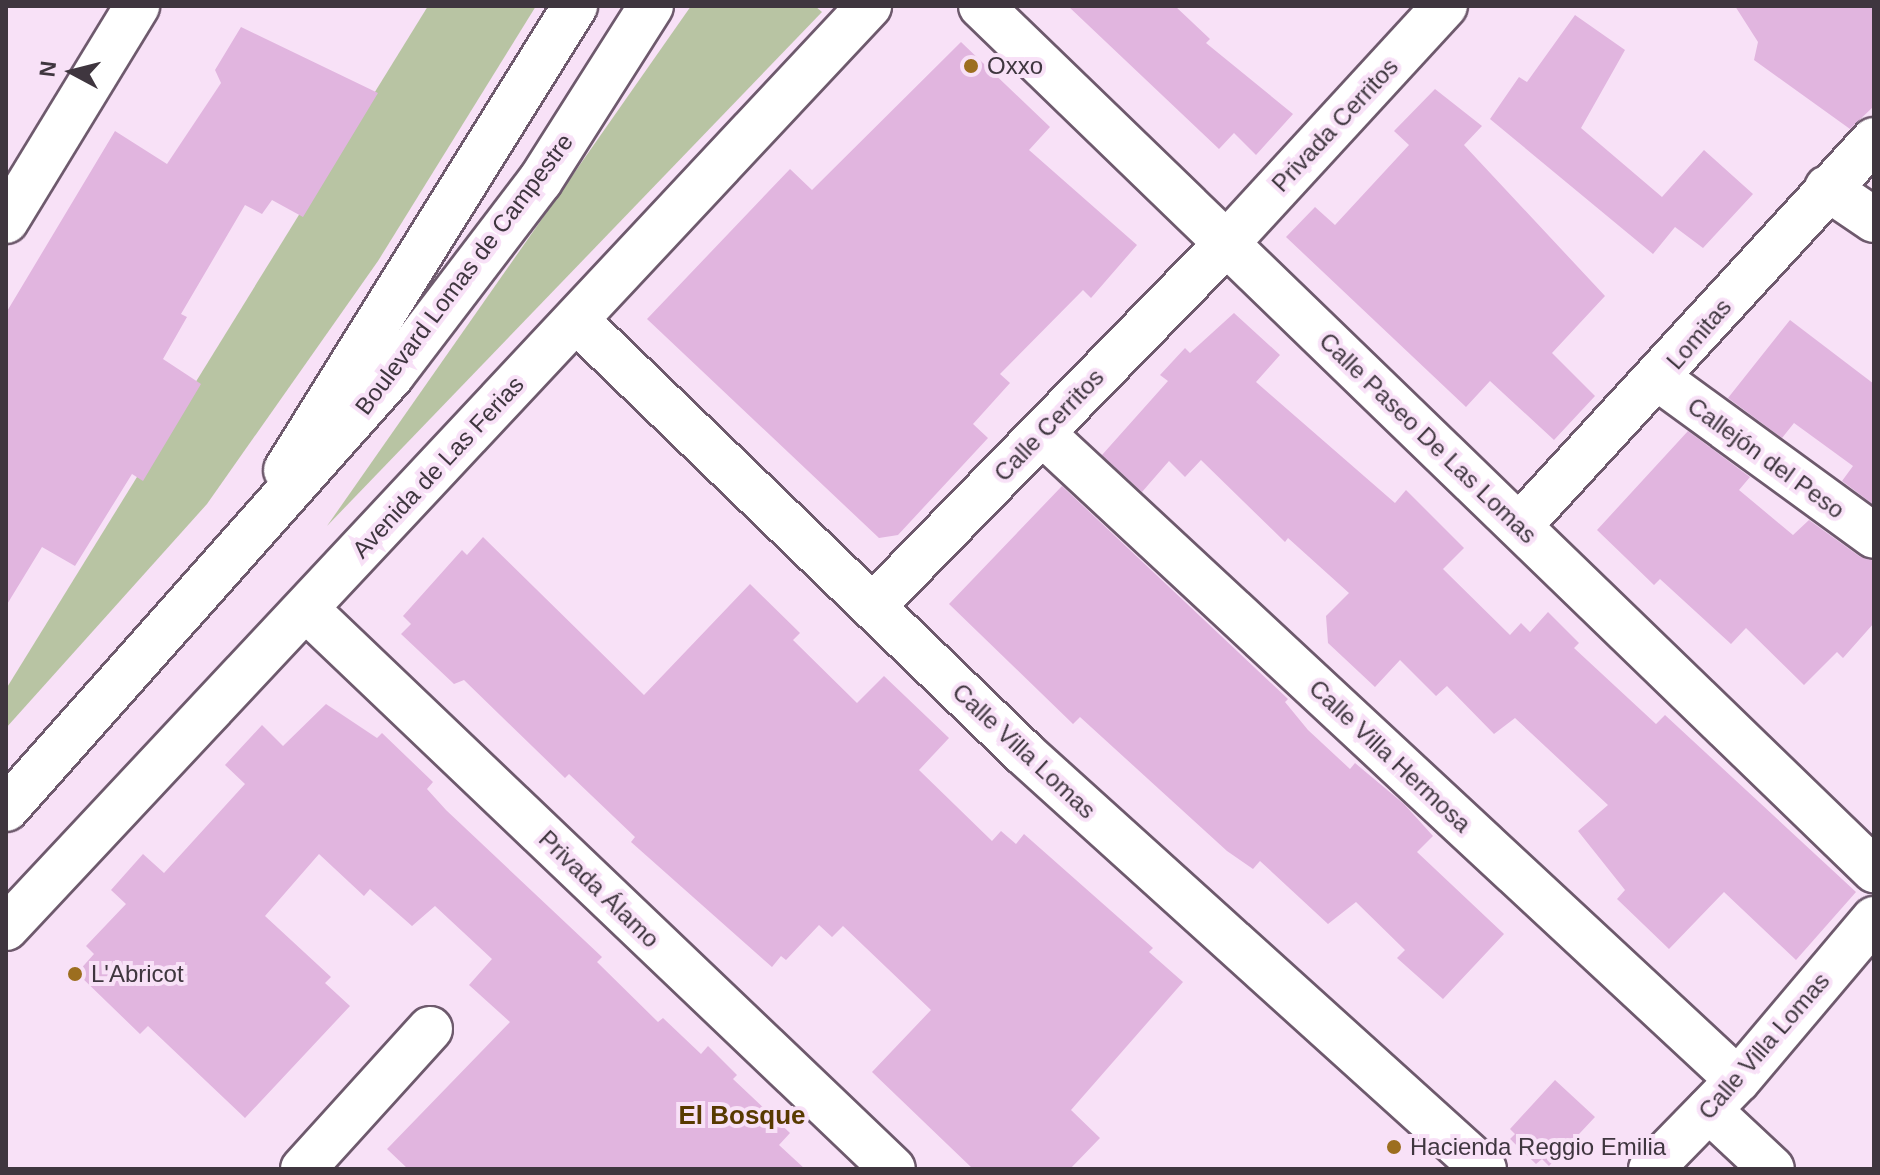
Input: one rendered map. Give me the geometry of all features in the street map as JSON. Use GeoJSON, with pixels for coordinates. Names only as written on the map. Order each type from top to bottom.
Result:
{"type":"FeatureCollection","features":[{"type":"Feature","properties":{"kind":"street"},"geometry":{"type":"LineString","coordinates":[[6,221],[137,6]]}},
{"type":"Feature","properties":{"kind":"street","name":"Boulevard Lomas de Campestre"},"geometry":{"type":"LineString","coordinates":[[256,525],[316,416],[575,6]]}},
{"type":"Feature","properties":{"kind":"street","name":"Boulevard Lomas de Campestre"},"geometry":{"type":"LineString","coordinates":[[6,809],[392,375],[540,181],[651,6]]}},
{"type":"Feature","properties":{"kind":"street","name":"Avenida de Las Ferias"},"geometry":{"type":"LineString","coordinates":[[6,928],[869,6]]}},
{"type":"Feature","properties":{"kind":"street","name":"Calle Paseo De Las Lomas"},"geometry":{"type":"LineString","coordinates":[[981,6],[1874,870]]}},
{"type":"Feature","properties":{"kind":"street","name":"Privada Cerritos"},"geometry":{"type":"LineString","coordinates":[[1225,245],[1445,6]]}},
{"type":"Feature","properties":{"kind":"street","name":"Lomitas"},"geometry":{"type":"LineString","coordinates":[[1520,525],[1659,379],[1827,188],[1874,140]]}},
{"type":"Feature","properties":{"kind":"street"},"geometry":{"type":"LineString","coordinates":[[1827,188],[1874,220]]}},
{"type":"Feature","properties":{"kind":"street","name":"Calle Cerritos"},"geometry":{"type":"LineString","coordinates":[[873,606],[1225,245]]}},
{"type":"Feature","properties":{"kind":"street","name":"Calle Villa Lomas"},"geometry":{"type":"LineString","coordinates":[[576,320],[1024,753],[1484,1169]]}},
{"type":"Feature","properties":{"kind":"street","name":"Callejón del Peso"},"geometry":{"type":"LineString","coordinates":[[1659,379],[1874,536]]}},
{"type":"Feature","properties":{"kind":"street","name":"Calle Villa Hermosa"},"geometry":{"type":"LineString","coordinates":[[1042,433],[1724,1095],[1772,1169]]}},
{"type":"Feature","properties":{"kind":"street","name":"Privada Álamo"},"geometry":{"type":"LineString","coordinates":[[306,609],[893,1169]]}},
{"type":"Feature","properties":{"kind":"street","name":"Calle Villa Lomas"},"geometry":{"type":"LineString","coordinates":[[1651,1169],[1724,1095],[1874,919]]}},
{"type":"Feature","properties":{"kind":"street"},"geometry":{"type":"LineString","coordinates":[[303,1169],[430,1029]]}},
{"type":"Feature","properties":{"kind":"green space"},"geometry":{"type":"Polygon","coordinates":[[[428,6],[536,6],[378,261],[207,504],[6,728],[6,689],[428,6]]]}},
{"type":"Feature","properties":{"kind":"green space"},"geometry":{"type":"Polygon","coordinates":[[[691,6],[815,6],[822,12],[327,526],[691,6]]]}},
{"type":"Feature","properties":{"kind":"building"},"geometry":{"type":"Polygon","coordinates":[[[1068,6],[1175,6],[1210,39],[1206,43],[1293,114],[1256,155],[1234,133],[1219,149],[1068,6]]]}},
{"type":"Feature","properties":{"kind":"building"},"geometry":{"type":"Polygon","coordinates":[[[1735,6],[1874,6],[1874,106],[1850,129],[1754,60],[1758,42],[1735,6]]]}},
{"type":"Feature","properties":{"kind":"building"},"geometry":{"type":"Polygon","coordinates":[[[1575,15],[1625,50],[1581,128],[1662,197],[1704,150],[1753,194],[1703,248],[1675,227],[1653,254],[1490,119],[1519,77],[1527,82],[1575,15]]]}},
{"type":"Feature","properties":{"kind":"building"},"geometry":{"type":"Polygon","coordinates":[[[241,27],[378,93],[303,217],[272,200],[262,214],[245,205],[181,314],[187,317],[163,359],[201,384],[143,481],[132,474],[75,566],[42,547],[6,606],[6,313],[115,131],[167,164],[221,83],[215,70],[241,27]]]}},
{"type":"Feature","properties":{"kind":"building"},"geometry":{"type":"Polygon","coordinates":[[[961,42],[1050,127],[1029,150],[1137,245],[1091,298],[1083,290],[1000,374],[1010,383],[973,424],[988,438],[898,535],[879,538],[647,319],[790,169],[812,190],[961,42]]]}},
{"type":"Feature","properties":{"kind":"building"},"geometry":{"type":"Polygon","coordinates":[[[1435,89],[1482,126],[1464,145],[1605,296],[1552,353],[1595,396],[1554,440],[1490,381],[1466,407],[1286,237],[1315,207],[1335,225],[1409,145],[1394,131],[1435,89]]]}},
{"type":"Feature","properties":{"kind":"building"},"geometry":{"type":"Polygon","coordinates":[[[1234,313],[1280,355],[1256,382],[1395,503],[1406,490],[1464,548],[1443,569],[1510,635],[1521,623],[1530,632],[1548,612],[1579,643],[1574,648],[1656,724],[1665,715],[1856,892],[1796,960],[1724,892],[1669,949],[1617,899],[1625,890],[1578,831],[1608,805],[1515,718],[1494,734],[1447,686],[1436,696],[1400,660],[1375,687],[1328,643],[1326,616],[1349,593],[1288,538],[1285,542],[1201,460],[1185,477],[1169,461],[1142,492],[1102,455],[1168,381],[1160,375],[1185,348],[1190,353],[1234,313]]]}},
{"type":"Feature","properties":{"kind":"building"},"geometry":{"type":"Polygon","coordinates":[[[1790,320],[1874,384],[1874,505],[1842,481],[1853,466],[1794,423],[1782,438],[1728,398],[1790,320]]]}},
{"type":"Feature","properties":{"kind":"building"},"geometry":{"type":"Polygon","coordinates":[[[1688,431],[1750,477],[1739,490],[1793,535],[1809,520],[1859,556],[1874,561],[1874,623],[1843,658],[1837,652],[1804,685],[1746,628],[1731,644],[1660,579],[1654,585],[1597,530],[1688,431]]]}},
{"type":"Feature","properties":{"kind":"building"},"geometry":{"type":"Polygon","coordinates":[[[1062,486],[1288,699],[1285,702],[1308,730],[1350,769],[1355,763],[1404,804],[1433,836],[1417,852],[1504,934],[1443,999],[1397,958],[1405,950],[1356,902],[1328,924],[1260,861],[1253,869],[1227,851],[1080,717],[1073,724],[949,604],[1062,486]]]}},
{"type":"Feature","properties":{"kind":"building"},"geometry":{"type":"Polygon","coordinates":[[[483,537],[644,695],[750,584],[800,633],[793,640],[857,703],[884,676],[949,738],[919,770],[992,841],[1001,831],[1016,844],[1024,834],[1153,948],[1149,952],[1183,982],[1071,1110],[1100,1138],[1070,1169],[973,1169],[872,1072],[931,1010],[843,926],[832,937],[819,925],[786,960],[781,956],[772,967],[631,842],[635,837],[569,774],[565,778],[464,680],[454,684],[401,634],[411,624],[403,616],[462,550],[467,555],[483,537]]]}},
{"type":"Feature","properties":{"kind":"building"},"geometry":{"type":"Polygon","coordinates":[[[326,704],[377,738],[382,733],[433,782],[427,789],[446,810],[602,957],[597,962],[658,1022],[663,1018],[701,1054],[708,1046],[737,1075],[733,1079],[790,1133],[779,1145],[805,1169],[408,1169],[387,1149],[510,1022],[469,985],[492,959],[435,906],[412,926],[370,889],[364,896],[319,854],[265,916],[331,977],[325,983],[350,1006],[245,1118],[148,1026],[140,1034],[77,973],[94,954],[86,946],[126,904],[111,890],[143,854],[164,873],[245,784],[225,765],[262,725],[283,746],[326,704]]]}},
{"type":"Feature","properties":{"kind":"building"},"geometry":{"type":"Polygon","coordinates":[[[1555,1080],[1595,1117],[1549,1166],[1542,1159],[1536,1164],[1510,1139],[1515,1134],[1510,1129],[1555,1080]]]}},
{"type":"Feature","properties":{"kind":"place","name":"Oxxo"},"geometry":{"type":"Point","coordinates":[971,66]}},
{"type":"Feature","properties":{"kind":"place","name":"L'Abricot"},"geometry":{"type":"Point","coordinates":[75,974]}},
{"type":"Feature","properties":{"kind":"place","name":"Hacienda Reggio Emilia"},"geometry":{"type":"Point","coordinates":[1394,1147]}},
{"type":"Feature","properties":{"kind":"district","name":"El Bosque"},"geometry":{"type":"Point","coordinates":[742,1116]}}]}
